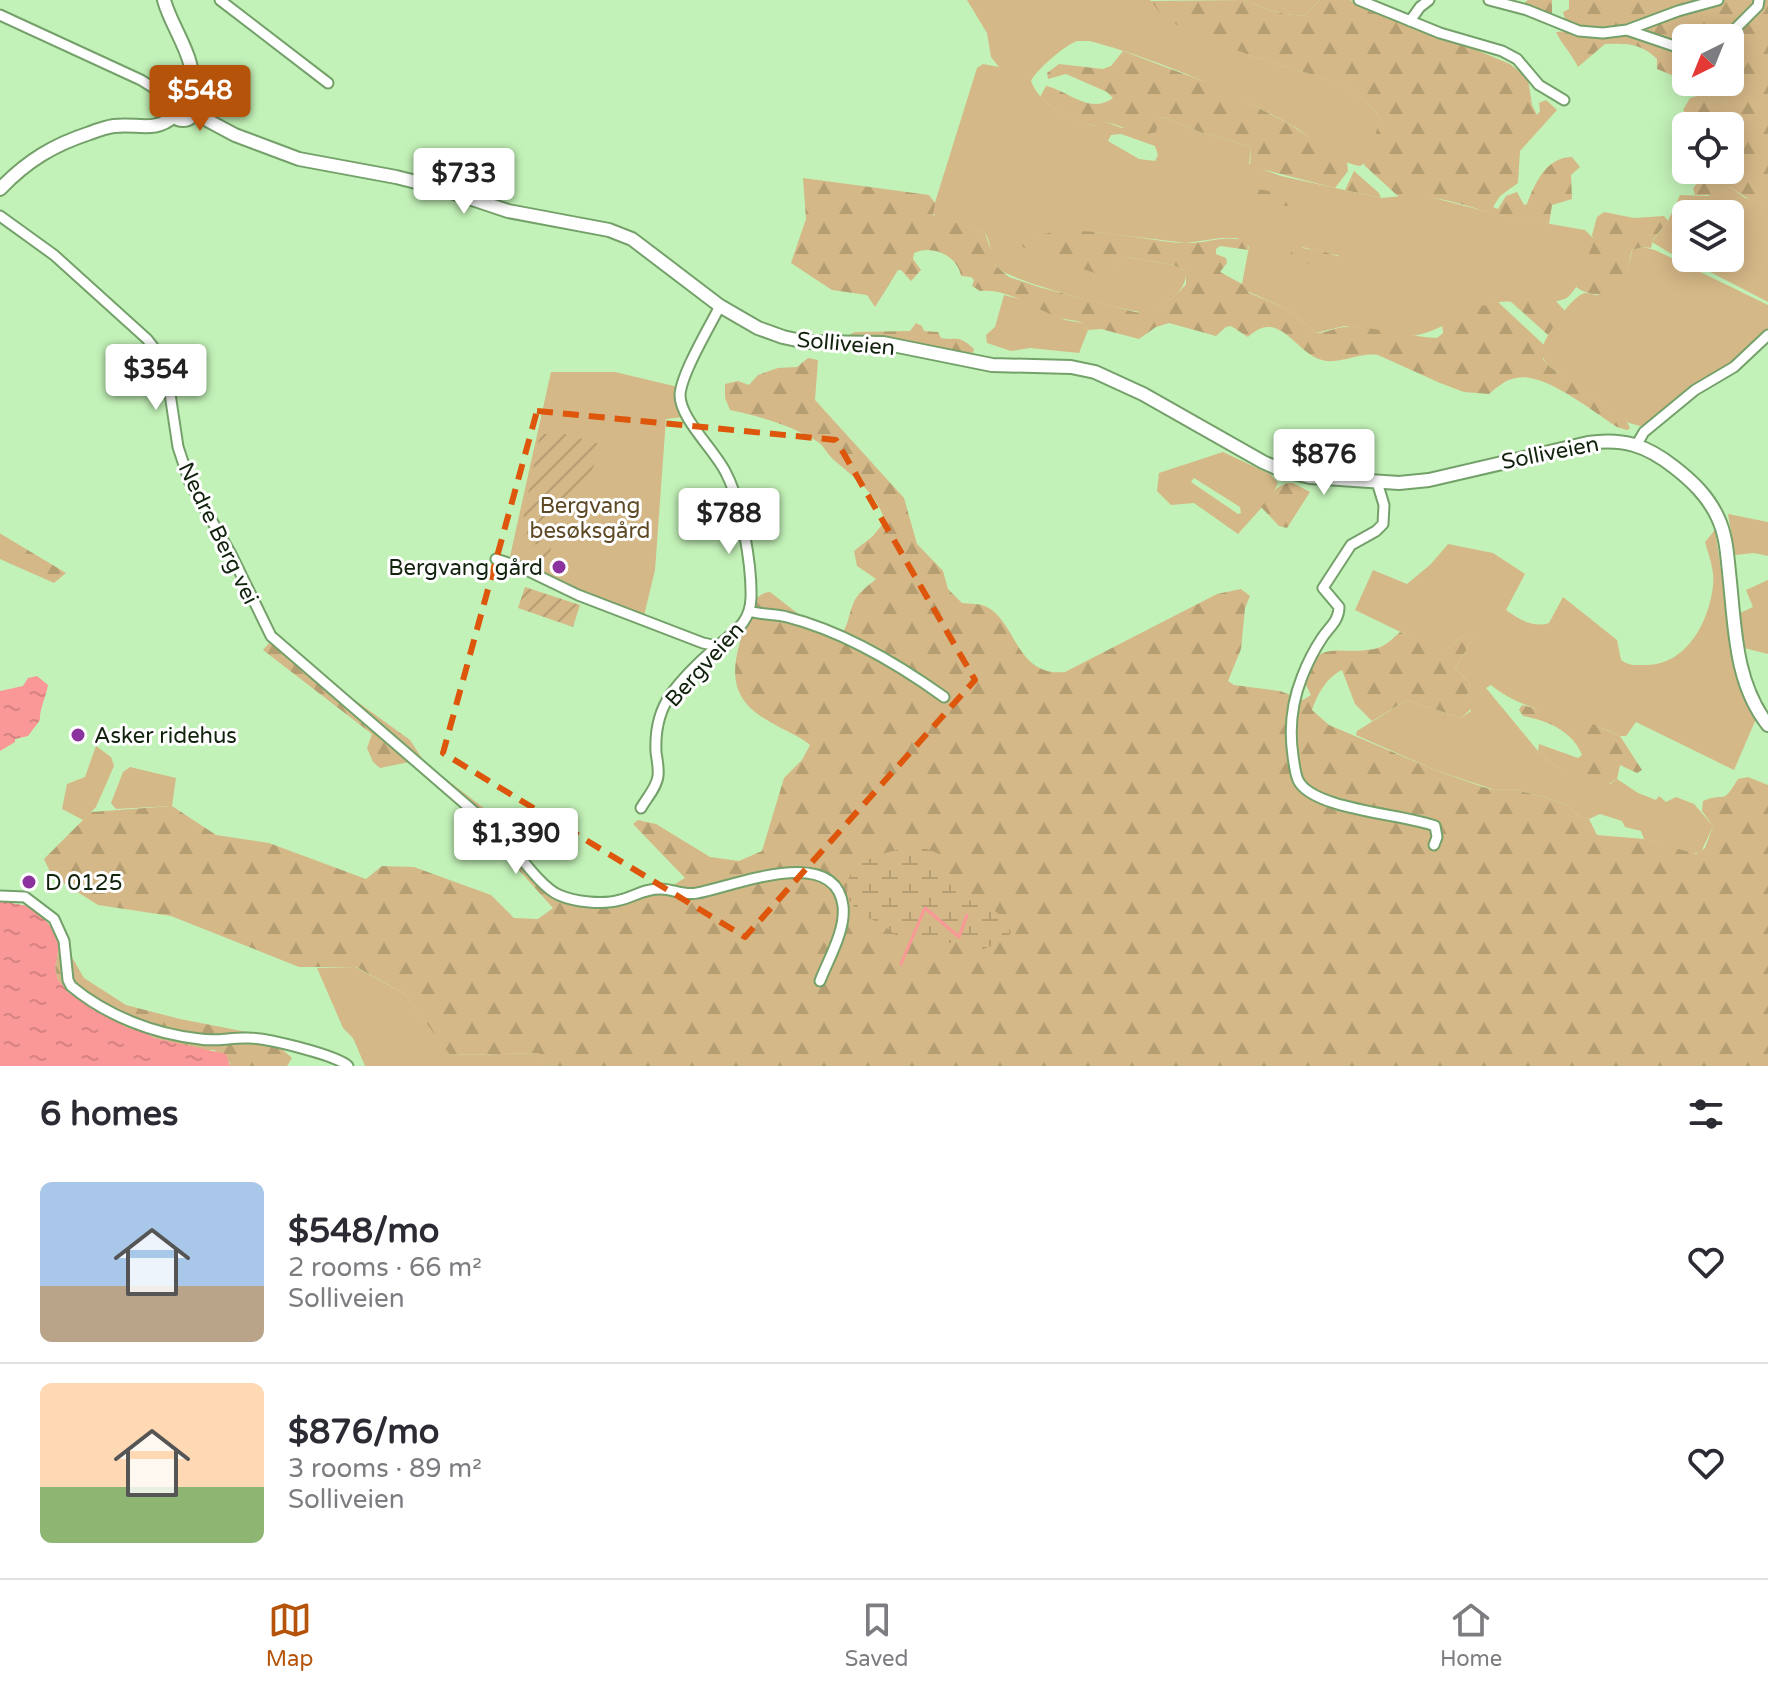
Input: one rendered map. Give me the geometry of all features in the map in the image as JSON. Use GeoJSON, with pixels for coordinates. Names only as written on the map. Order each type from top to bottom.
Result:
{"type":"FeatureCollection","features":[{"type":"Feature","properties":{"kind":"street"},"geometry":{"type":"LineString","coordinates":[[164,0],[194,77],[188,96]]}},
{"type":"Feature","properties":{"kind":"street"},"geometry":{"type":"LineString","coordinates":[[220,0],[328,83]]}},
{"type":"Feature","properties":{"kind":"street"},"geometry":{"type":"LineString","coordinates":[[1359,0],[1410,21],[1502,51],[1517,59],[1539,85],[1564,100]]}},
{"type":"Feature","properties":{"kind":"street"},"geometry":{"type":"LineString","coordinates":[[1410,21],[1429,0]]}},
{"type":"Feature","properties":{"kind":"street"},"geometry":{"type":"LineString","coordinates":[[1489,0],[1527,10],[1579,31],[1603,33],[1627,30],[1718,0]]}},
{"type":"Feature","properties":{"kind":"street"},"geometry":{"type":"LineString","coordinates":[[1740,24],[1758,6],[1759,0]]}},
{"type":"Feature","properties":{"kind":"street"},"geometry":{"type":"LineString","coordinates":[[0,15],[141,80],[173,100]]}},
{"type":"Feature","properties":{"kind":"street"},"geometry":{"type":"LineString","coordinates":[[1627,30],[1672,45]]}},
{"type":"Feature","properties":{"kind":"street"},"geometry":{"type":"LineString","coordinates":[[188,96],[195,105],[194,113],[185,120],[174,116],[171,110],[173,100],[188,96]]}},
{"type":"Feature","properties":{"kind":"street","name":"Solliveien"},"geometry":{"type":"LineString","coordinates":[[194,113],[235,135],[299,159],[396,177],[508,211],[609,230],[632,239],[720,306],[758,328],[806,342],[883,343],[992,365],[1071,367],[1095,372],[1143,394],[1232,447],[1281,470],[1310,477],[1377,482],[1429,480],[1588,443],[1615,440],[1637,444],[1660,456],[1695,484],[1718,519],[1727,551],[1742,676],[1768,725]]}},
{"type":"Feature","properties":{"kind":"street"},"geometry":{"type":"LineString","coordinates":[[0,189],[36,156],[71,139],[116,126],[151,128],[163,125],[174,116]]}},
{"type":"Feature","properties":{"kind":"street","name":"Nedre Berg vei"},"geometry":{"type":"LineString","coordinates":[[0,216],[54,255],[147,339],[161,357],[167,374],[178,447],[190,483],[231,554],[271,636],[500,834],[518,851],[543,884],[559,895],[588,901],[617,901],[650,890],[694,894],[770,874],[811,873],[826,878],[834,885],[843,906],[842,922],[820,981]]}},
{"type":"Feature","properties":{"kind":"street","name":"Bergveien"},"geometry":{"type":"LineString","coordinates":[[641,808],[658,781],[658,723],[662,710],[671,694],[717,646],[732,637],[750,611],[750,584],[732,484],[681,403],[680,391],[685,376],[720,306]]}},
{"type":"Feature","properties":{"kind":"street"},"geometry":{"type":"LineString","coordinates":[[1637,444],[1644,432],[1695,390],[1734,367],[1768,335]]}},
{"type":"Feature","properties":{"kind":"street"},"geometry":{"type":"LineString","coordinates":[[1377,482],[1384,505],[1383,524],[1351,545],[1323,588],[1339,607],[1339,617],[1322,638],[1298,689],[1290,735],[1294,765],[1298,781],[1309,793],[1350,807],[1418,819],[1435,826],[1437,837],[1434,845]]}},
{"type":"Feature","properties":{"kind":"street"},"geometry":{"type":"LineString","coordinates":[[496,559],[578,595],[717,646]]}},
{"type":"Feature","properties":{"kind":"street","name":"Bergveien"},"geometry":{"type":"LineString","coordinates":[[750,611],[802,622],[883,656],[944,697]]}},
{"type":"Feature","properties":{"kind":"street"},"geometry":{"type":"LineString","coordinates":[[0,896],[25,897],[54,919],[64,941],[71,986],[134,1023],[197,1039],[218,1041],[248,1038],[264,1041],[326,1055],[348,1066]]}},
{"type":"Feature","properties":{"kind":"highlighted area"},"geometry":{"type":"Polygon","coordinates":[[[537,411],[836,440],[975,680],[745,937],[443,753],[537,411]]]}},
{"type":"Feature","properties":{"kind":"green space"},"geometry":{"type":"Polygon","coordinates":[[[967,0],[1150,0],[1158,8],[1240,51],[1322,78],[1356,93],[1381,119],[1368,161],[1360,166],[1350,164],[1332,155],[1291,125],[1218,88],[1142,57],[1090,41],[1072,43],[1039,71],[1031,81],[1041,98],[1065,115],[1094,126],[1106,122],[1122,128],[1156,125],[1163,117],[1251,147],[1249,164],[1281,176],[1381,198],[1430,197],[1504,216],[1585,230],[1595,240],[1584,270],[1573,292],[1563,300],[1500,302],[1413,336],[1344,326],[1316,333],[1286,308],[1244,290],[1242,284],[1249,247],[1237,238],[1186,243],[1096,232],[1036,236],[1108,271],[1126,257],[1174,265],[1186,272],[1183,286],[1178,292],[1145,313],[1091,301],[1022,280],[997,267],[985,233],[936,217],[932,212],[977,68],[983,64],[999,67],[991,57],[987,33],[967,0]],[[1121,134],[1111,135],[1108,141],[1139,159],[1155,161],[1158,155],[1155,146],[1121,134]],[[1302,247],[1320,262],[1340,256],[1302,247]]]}},
{"type":"Feature","properties":{"kind":"green space"},"geometry":{"type":"Polygon","coordinates":[[[1244,0],[1320,0],[1305,15],[1289,15],[1244,0]]]}},
{"type":"Feature","properties":{"kind":"green space"},"geometry":{"type":"Polygon","coordinates":[[[1244,0],[1289,15],[1305,15],[1320,0],[1350,0],[1414,29],[1510,64],[1528,79],[1532,105],[1537,115],[1539,103],[1546,100],[1557,110],[1520,151],[1518,183],[1500,196],[1493,207],[1498,209],[1506,196],[1517,192],[1524,205],[1527,204],[1543,172],[1556,161],[1572,157],[1580,167],[1571,175],[1572,199],[1552,205],[1549,224],[1450,201],[1425,197],[1400,198],[1364,165],[1381,119],[1359,96],[1330,81],[1254,57],[1172,23],[1151,1],[1244,0]]]}},
{"type":"Feature","properties":{"kind":"green space"},"geometry":{"type":"Polygon","coordinates":[[[1528,0],[1552,0],[1552,13],[1545,14],[1526,6],[1528,0]]]}},
{"type":"Feature","properties":{"kind":"green space"},"geometry":{"type":"Polygon","coordinates":[[[1569,0],[1768,0],[1768,205],[1753,202],[1730,187],[1714,195],[1695,195],[1693,188],[1697,184],[1744,184],[1744,112],[1683,110],[1690,98],[1697,96],[1744,96],[1744,24],[1672,24],[1672,75],[1657,69],[1657,59],[1651,54],[1627,44],[1605,44],[1578,67],[1556,32],[1568,31],[1563,12],[1569,9],[1569,0]]]}},
{"type":"Feature","properties":{"kind":"green space"},"geometry":{"type":"Polygon","coordinates":[[[1123,51],[1221,88],[1289,124],[1347,162],[1348,171],[1335,188],[1250,166],[1251,147],[1163,117],[1159,118],[1156,132],[1150,133],[1106,122],[1101,127],[1068,116],[1040,97],[1046,86],[1088,103],[1104,103],[1113,98],[1107,92],[1066,74],[1048,79],[1047,73],[1059,64],[1103,69],[1111,66],[1123,51]]]}},
{"type":"Feature","properties":{"kind":"green space"},"geometry":{"type":"Polygon","coordinates":[[[1354,171],[1379,193],[1381,198],[1345,190],[1354,171]]]}},
{"type":"Feature","properties":{"kind":"green space"},"geometry":{"type":"Polygon","coordinates":[[[803,178],[929,195],[935,203],[933,215],[985,233],[996,266],[1009,277],[1135,312],[1157,308],[1170,300],[1186,284],[1186,272],[1174,265],[1126,257],[1100,275],[1022,245],[1036,236],[1077,231],[1168,242],[1193,243],[1230,238],[1246,241],[1249,250],[1220,246],[1216,249],[1216,254],[1226,258],[1227,263],[1220,272],[1242,284],[1249,293],[1286,308],[1316,333],[1359,327],[1437,338],[1443,333],[1442,324],[1477,307],[1498,302],[1544,345],[1543,359],[1550,367],[1626,420],[1630,428],[1617,427],[1554,386],[1527,377],[1505,382],[1489,394],[1464,392],[1378,355],[1322,360],[1312,356],[1278,329],[1269,327],[1259,329],[1248,337],[1231,326],[1216,336],[1169,323],[1156,327],[1139,339],[1101,329],[1088,330],[1083,323],[1056,317],[1008,295],[980,291],[972,286],[974,280],[971,277],[961,276],[950,258],[936,251],[914,253],[913,259],[921,270],[911,281],[898,270],[875,307],[867,295],[832,290],[791,263],[806,219],[803,178]]]}},
{"type":"Feature","properties":{"kind":"green space"},"geometry":{"type":"Polygon","coordinates":[[[1248,187],[1279,193],[1298,204],[1281,206],[1260,203],[1243,192],[1248,187]]]}},
{"type":"Feature","properties":{"kind":"green space"},"geometry":{"type":"Polygon","coordinates":[[[1730,187],[1745,198],[1768,205],[1768,302],[1710,272],[1744,272],[1744,200],[1678,200],[1680,195],[1708,196],[1730,187]]]}},
{"type":"Feature","properties":{"kind":"green space"},"geometry":{"type":"Polygon","coordinates":[[[1604,212],[1634,218],[1664,216],[1668,221],[1653,240],[1651,248],[1632,250],[1628,269],[1619,284],[1606,293],[1591,294],[1576,287],[1594,241],[1592,235],[1597,217],[1604,212]]]}},
{"type":"Feature","properties":{"kind":"green space"},"geometry":{"type":"Polygon","coordinates":[[[1672,212],[1670,253],[1652,242],[1672,212]]]}},
{"type":"Feature","properties":{"kind":"green space"},"geometry":{"type":"Polygon","coordinates":[[[1296,247],[1340,257],[1302,263],[1291,259],[1290,254],[1296,247]]]}},
{"type":"Feature","properties":{"kind":"green space"},"geometry":{"type":"Polygon","coordinates":[[[1643,247],[1655,250],[1672,258],[1672,272],[1700,272],[1768,305],[1768,329],[1731,364],[1640,426],[1629,423],[1550,367],[1542,353],[1553,327],[1566,308],[1580,295],[1598,295],[1628,269],[1632,250],[1643,247]]]}},
{"type":"Feature","properties":{"kind":"green space"},"geometry":{"type":"Polygon","coordinates":[[[1004,295],[1030,302],[1065,320],[1083,323],[1088,330],[1079,353],[1030,348],[1011,351],[987,343],[986,335],[995,327],[1004,295]]]}},
{"type":"Feature","properties":{"kind":"green space"},"geometry":{"type":"Polygon","coordinates":[[[1510,301],[1556,301],[1565,311],[1548,335],[1510,301]]]}},
{"type":"Feature","properties":{"kind":"green space"},"geometry":{"type":"Polygon","coordinates":[[[916,323],[924,331],[938,332],[941,338],[964,341],[974,349],[973,353],[845,337],[855,332],[910,331],[916,323]]]}},
{"type":"Feature","properties":{"kind":"green space"},"geometry":{"type":"Polygon","coordinates":[[[808,358],[818,360],[815,400],[904,498],[917,544],[943,571],[948,589],[962,603],[987,607],[997,615],[1036,666],[1065,672],[1217,594],[1241,589],[1250,596],[1245,608],[1241,649],[1228,681],[1234,685],[1280,691],[1303,700],[1311,695],[1305,683],[1309,668],[1322,653],[1378,648],[1400,632],[1445,651],[1465,634],[1471,634],[1473,639],[1455,668],[1471,684],[1467,697],[1472,708],[1461,718],[1407,700],[1372,721],[1355,704],[1342,670],[1323,687],[1312,710],[1329,725],[1435,770],[1483,787],[1512,789],[1567,805],[1577,815],[1589,819],[1597,835],[1644,839],[1696,854],[1705,848],[1713,826],[1702,811],[1703,801],[1726,796],[1738,779],[1748,777],[1768,785],[1768,1066],[545,1066],[539,1053],[450,1055],[405,994],[356,967],[299,967],[171,916],[98,905],[52,876],[44,859],[91,812],[172,806],[216,835],[269,843],[366,879],[382,866],[414,867],[491,895],[514,918],[538,919],[553,908],[473,819],[409,762],[380,768],[373,762],[367,748],[372,734],[263,650],[272,640],[410,740],[425,763],[489,812],[528,863],[559,892],[606,902],[670,887],[685,878],[633,824],[638,820],[656,824],[710,857],[739,861],[762,851],[784,778],[802,760],[810,745],[757,713],[739,692],[735,667],[751,608],[756,599],[770,592],[837,640],[846,627],[855,600],[876,579],[857,566],[854,551],[873,536],[885,521],[871,494],[818,442],[787,426],[730,410],[725,398],[725,384],[738,381],[749,385],[758,375],[778,368],[797,367],[808,358]]]}},
{"type":"Feature","properties":{"kind":"green space","name":"Bergvang besøksgård"},"geometry":{"type":"Polygon","coordinates":[[[551,372],[615,372],[678,387],[683,417],[666,419],[655,570],[644,616],[509,561],[551,372]]]}},
{"type":"Feature","properties":{"kind":"green space"},"geometry":{"type":"Polygon","coordinates":[[[540,434],[564,434],[599,444],[602,448],[589,476],[568,496],[558,514],[548,563],[542,561],[543,545],[528,544],[526,527],[522,525],[540,434]]]}},
{"type":"Feature","properties":{"kind":"green space"},"geometry":{"type":"Polygon","coordinates":[[[1223,452],[1270,474],[1278,483],[1272,496],[1238,534],[1194,503],[1171,505],[1157,491],[1159,473],[1223,452]],[[1194,478],[1191,482],[1238,514],[1241,513],[1240,507],[1194,478]]]}},
{"type":"Feature","properties":{"kind":"green space"},"geometry":{"type":"Polygon","coordinates":[[[1287,483],[1310,492],[1287,528],[1279,526],[1261,507],[1277,488],[1287,483]]]}},
{"type":"Feature","properties":{"kind":"green space"},"geometry":{"type":"Polygon","coordinates":[[[1728,514],[1768,522],[1768,556],[1754,553],[1735,555],[1728,514]]]}},
{"type":"Feature","properties":{"kind":"green space"},"geometry":{"type":"Polygon","coordinates":[[[1715,530],[1737,674],[1756,719],[1734,770],[1636,722],[1626,736],[1620,736],[1521,703],[1491,685],[1486,688],[1538,751],[1555,766],[1610,784],[1617,779],[1656,800],[1659,796],[1666,802],[1676,797],[1694,804],[1713,826],[1701,852],[1691,854],[1644,839],[1641,831],[1625,827],[1622,821],[1600,814],[1589,819],[1577,815],[1567,805],[1541,796],[1512,789],[1495,790],[1435,770],[1356,735],[1357,731],[1407,700],[1461,718],[1471,711],[1467,697],[1471,684],[1455,668],[1473,639],[1465,634],[1445,651],[1438,650],[1355,610],[1373,570],[1407,584],[1431,564],[1448,544],[1493,553],[1525,574],[1506,610],[1511,614],[1532,624],[1549,623],[1563,597],[1617,640],[1621,660],[1633,665],[1645,665],[1672,658],[1683,650],[1701,627],[1711,600],[1713,580],[1705,542],[1715,530]]]}},
{"type":"Feature","properties":{"kind":"green space"},"geometry":{"type":"Polygon","coordinates":[[[0,533],[66,573],[54,583],[0,559],[0,533]]]}},
{"type":"Feature","properties":{"kind":"green space"},"geometry":{"type":"Polygon","coordinates":[[[1768,580],[1768,654],[1744,648],[1740,613],[1753,607],[1746,590],[1768,580]]]}},
{"type":"Feature","properties":{"kind":"green space"},"geometry":{"type":"Polygon","coordinates":[[[525,587],[580,605],[573,627],[518,608],[525,587]]]}},
{"type":"Feature","properties":{"kind":"green space"},"geometry":{"type":"Polygon","coordinates":[[[1522,705],[1586,721],[1620,736],[1642,770],[1637,773],[1620,765],[1617,779],[1607,785],[1555,766],[1538,751],[1539,744],[1578,758],[1582,755],[1578,747],[1558,728],[1523,716],[1519,710],[1522,705]]]}},
{"type":"Feature","properties":{"kind":"green space"},"geometry":{"type":"Polygon","coordinates":[[[96,746],[111,757],[114,766],[96,807],[83,820],[62,809],[67,784],[85,777],[96,746]]]}},
{"type":"Feature","properties":{"kind":"green space"},"geometry":{"type":"Polygon","coordinates":[[[130,767],[176,778],[172,806],[116,809],[111,803],[123,772],[130,767]]]}},
{"type":"Feature","properties":{"kind":"green space"},"geometry":{"type":"Polygon","coordinates":[[[917,845],[939,854],[957,894],[988,907],[1004,920],[1011,932],[1007,940],[981,950],[963,940],[932,947],[901,939],[879,922],[862,916],[847,898],[848,880],[853,871],[868,860],[917,845]]]}},
{"type":"Feature","properties":{"kind":"green space"},"geometry":{"type":"Polygon","coordinates":[[[59,946],[66,947],[84,978],[126,1005],[267,1036],[292,1058],[287,1066],[230,1066],[214,1050],[154,1038],[145,1032],[124,1027],[90,1003],[69,993],[58,980],[55,968],[59,946]]]}},
{"type":"Feature","properties":{"kind":"green space"},"geometry":{"type":"Polygon","coordinates":[[[355,967],[405,994],[451,1055],[540,1053],[545,1066],[365,1066],[353,1038],[343,1028],[317,968],[355,967]]]}},
{"type":"Feature","properties":{"kind":"water"},"geometry":{"type":"Polygon","coordinates":[[[37,676],[48,685],[40,720],[28,736],[15,739],[0,751],[0,691],[23,686],[28,678],[37,676]]]}},
{"type":"Feature","properties":{"kind":"water"},"geometry":{"type":"Polygon","coordinates":[[[0,901],[28,906],[53,929],[59,946],[55,968],[58,980],[69,993],[125,1027],[145,1032],[154,1038],[226,1054],[230,1066],[0,1066],[0,901]]]}},
{"type":"Feature","properties":{"kind":"waterway"},"geometry":{"type":"LineString","coordinates":[[901,964],[925,908],[959,937],[967,915]]}},
{"type":"Feature","properties":{"kind":"place","name":"Bergvang gård"},"geometry":{"type":"Point","coordinates":[559,567]}},
{"type":"Feature","properties":{"kind":"place","name":"Asker ridehus"},"geometry":{"type":"Point","coordinates":[78,735]}},
{"type":"Feature","properties":{"kind":"place","name":"D 0125"},"geometry":{"type":"Point","coordinates":[29,882]}}]}
